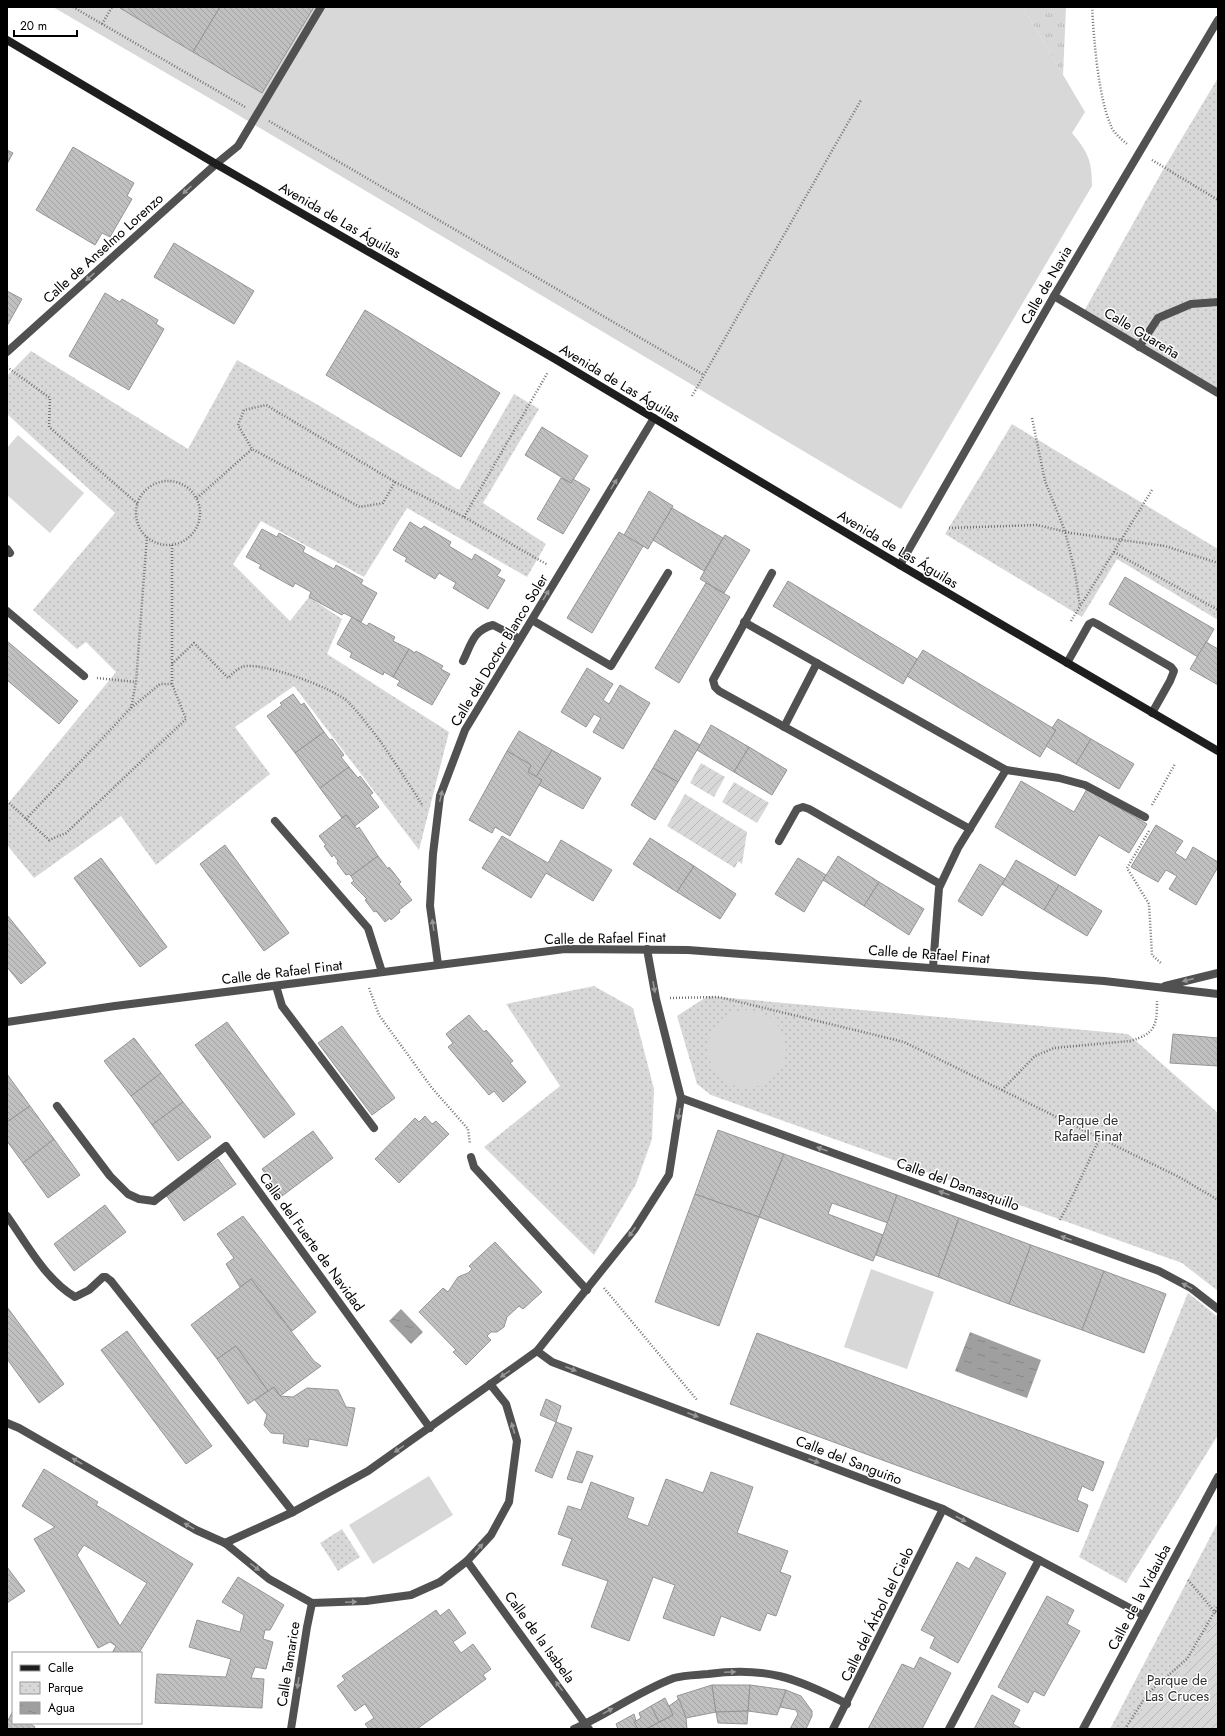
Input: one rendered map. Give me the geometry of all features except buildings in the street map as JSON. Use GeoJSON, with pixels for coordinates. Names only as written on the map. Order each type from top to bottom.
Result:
{"type":"FeatureCollection","features":[{"type":"Feature","properties":{"kind":"street","name":"Calle de Anselmo Lorenzo"},"geometry":{"type":"LineString","coordinates":[[7,352],[216,164],[238,146],[321,7]]}},
{"type":"Feature","properties":{"kind":"street","name":"Calle de Navia"},"geometry":{"type":"LineString","coordinates":[[900,565],[1054,296],[1218,20]]}},
{"type":"Feature","properties":{"kind":"street","name":"Avenida de Las Águilas"},"geometry":{"type":"LineString","coordinates":[[7,40],[216,164],[555,359],[900,565],[1218,751]]}},
{"type":"Feature","properties":{"kind":"street","name":"Calle Guareña"},"geometry":{"type":"LineString","coordinates":[[1054,296],[1218,393]]}},
{"type":"Feature","properties":{"kind":"street"},"geometry":{"type":"LineString","coordinates":[[1139,346],[1158,318],[1191,304],[1218,302]]}},
{"type":"Feature","properties":{"kind":"street","name":"Calle del Doctor Blanco Soler"},"geometry":{"type":"LineString","coordinates":[[438,964],[430,906],[433,854],[440,796],[465,730],[654,418]]}},
{"type":"Feature","properties":{"kind":"street"},"geometry":{"type":"LineString","coordinates":[[772,572],[713,680],[715,686],[719,691],[970,829]]}},
{"type":"Feature","properties":{"kind":"street"},"geometry":{"type":"LineString","coordinates":[[532,620],[611,666],[668,573]]}},
{"type":"Feature","properties":{"kind":"street"},"geometry":{"type":"LineString","coordinates":[[7,611],[84,676]]}},
{"type":"Feature","properties":{"kind":"street"},"geometry":{"type":"LineString","coordinates":[[744,622],[1006,770],[1059,778],[1085,785],[1145,817]]}},
{"type":"Feature","properties":{"kind":"street"},"geometry":{"type":"LineString","coordinates":[[1067,663],[1089,624],[1093,622],[1171,667],[1174,671],[1170,681],[1152,713]]}},
{"type":"Feature","properties":{"kind":"street"},"geometry":{"type":"LineString","coordinates":[[463,661],[473,640],[483,628],[493,625],[520,639]]}},
{"type":"Feature","properties":{"kind":"street"},"geometry":{"type":"LineString","coordinates":[[784,726],[817,663]]}},
{"type":"Feature","properties":{"kind":"street"},"geometry":{"type":"LineString","coordinates":[[933,967],[940,884],[947,868],[1006,770]]}},
{"type":"Feature","properties":{"kind":"street"},"geometry":{"type":"LineString","coordinates":[[779,841],[797,809],[803,807],[940,884]]}},
{"type":"Feature","properties":{"kind":"street"},"geometry":{"type":"LineString","coordinates":[[275,821],[368,928],[382,972]]}},
{"type":"Feature","properties":{"kind":"street","name":"Calle de Rafael Finat"},"geometry":{"type":"LineString","coordinates":[[7,1022],[438,964],[565,949],[688,950],[933,967],[1218,994]]}},
{"type":"Feature","properties":{"kind":"street"},"geometry":{"type":"LineString","coordinates":[[224,1543],[293,1512],[368,1471],[537,1351],[634,1230],[669,1175],[682,1098],[656,999],[647,949]]}},
{"type":"Feature","properties":{"kind":"street","name":"Calle de Rafael Finat"},"geometry":{"type":"LineString","coordinates":[[1158,988],[1218,973]]}},
{"type":"Feature","properties":{"kind":"street"},"geometry":{"type":"LineString","coordinates":[[276,986],[282,1006],[374,1128]]}},
{"type":"Feature","properties":{"kind":"street","name":"Calle del Damasquillo"},"geometry":{"type":"LineString","coordinates":[[682,1098],[1159,1271],[1191,1288],[1218,1309]]}},
{"type":"Feature","properties":{"kind":"street","name":"Calle del Fuerte de Navidad"},"geometry":{"type":"LineString","coordinates":[[57,1106],[110,1176],[128,1194],[140,1199],[154,1201],[226,1146],[430,1428]]}},
{"type":"Feature","properties":{"kind":"street"},"geometry":{"type":"LineString","coordinates":[[471,1158],[474,1167],[587,1290]]}},
{"type":"Feature","properties":{"kind":"street"},"geometry":{"type":"LineString","coordinates":[[7,1216],[47,1272],[62,1289],[75,1296],[89,1290],[103,1277],[106,1277],[111,1281],[293,1512]]}},
{"type":"Feature","properties":{"kind":"street","name":"Calle del Sanguiño"},"geometry":{"type":"LineString","coordinates":[[537,1351],[552,1362],[943,1509],[1143,1615]]}},
{"type":"Feature","properties":{"kind":"street"},"geometry":{"type":"LineString","coordinates":[[7,1423],[19,1428],[196,1530],[224,1543],[269,1578],[312,1603],[366,1601],[411,1595],[440,1582],[467,1561],[491,1534],[509,1502],[517,1442],[506,1404],[490,1384]]}},
{"type":"Feature","properties":{"kind":"street","name":"Calle de la Vidauba"},"geometry":{"type":"LineString","coordinates":[[1083,1729],[1218,1477]]}},
{"type":"Feature","properties":{"kind":"street","name":"Calle del Árbol del Cielo"},"geometry":{"type":"LineString","coordinates":[[833,1729],[847,1704],[943,1509]]}},
{"type":"Feature","properties":{"kind":"street"},"geometry":{"type":"LineString","coordinates":[[949,1729],[1039,1560]]}},
{"type":"Feature","properties":{"kind":"street","name":"Calle de la Isabela"},"geometry":{"type":"LineString","coordinates":[[467,1561],[588,1726]]}},
{"type":"Feature","properties":{"kind":"street","name":"Calle Tamarice"},"geometry":{"type":"LineString","coordinates":[[291,1729],[312,1603]]}},
{"type":"Feature","properties":{"kind":"street"},"geometry":{"type":"LineString","coordinates":[[574,1729],[588,1726],[675,1678],[717,1672],[748,1670],[779,1674],[802,1682],[847,1704]]}},
{"type":"Feature","properties":{"kind":"path"},"geometry":{"type":"LineString","coordinates":[[73,7],[704,375]]}},
{"type":"Feature","properties":{"kind":"path"},"geometry":{"type":"LineString","coordinates":[[102,24],[112,7]]}},
{"type":"Feature","properties":{"kind":"path"},"geometry":{"type":"LineString","coordinates":[[1092,7],[1095,49],[1105,106],[1111,128],[1125,143],[1139,153],[1218,200]]}},
{"type":"Feature","properties":{"kind":"path"},"geometry":{"type":"LineString","coordinates":[[692,396],[861,100]]}},
{"type":"Feature","properties":{"kind":"path"},"geometry":{"type":"LineString","coordinates":[[464,517],[555,359]]}},
{"type":"Feature","properties":{"kind":"path"},"geometry":{"type":"LineString","coordinates":[[7,367],[50,398],[49,427],[138,504]]}},
{"type":"Feature","properties":{"kind":"path"},"geometry":{"type":"LineString","coordinates":[[395,482],[382,503],[360,507],[252,449],[238,426],[244,410],[266,405],[395,482],[464,517],[560,572]]}},
{"type":"Feature","properties":{"kind":"path"},"geometry":{"type":"LineString","coordinates":[[1032,418],[1045,481],[1065,531],[1075,572],[1080,606]]}},
{"type":"Feature","properties":{"kind":"path"},"geometry":{"type":"LineString","coordinates":[[197,498],[252,449]]}},
{"type":"Feature","properties":{"kind":"path"},"geometry":{"type":"LineString","coordinates":[[171,481],[181,483],[190,489],[197,498],[200,513],[196,528],[186,539],[172,544],[163,544],[147,536],[138,522],[138,504],[142,494],[150,486],[160,482],[171,481]]}},
{"type":"Feature","properties":{"kind":"path"},"geometry":{"type":"LineString","coordinates":[[1071,621],[1152,490]]}},
{"type":"Feature","properties":{"kind":"path"},"geometry":{"type":"LineString","coordinates":[[949,528],[1037,525],[1065,531],[1165,546],[1218,563]]}},
{"type":"Feature","properties":{"kind":"path"},"geometry":{"type":"LineString","coordinates":[[132,708],[136,682],[147,536]]}},
{"type":"Feature","properties":{"kind":"path"},"geometry":{"type":"LineString","coordinates":[[7,801],[49,840],[66,833],[186,719],[172,684],[172,544]]}},
{"type":"Feature","properties":{"kind":"path"},"geometry":{"type":"LineString","coordinates":[[1114,552],[1218,609]]}},
{"type":"Feature","properties":{"kind":"path"},"geometry":{"type":"LineString","coordinates":[[172,664],[194,643],[228,678],[243,667],[267,667],[291,674],[347,700],[393,759],[422,806]]}},
{"type":"Feature","properties":{"kind":"path"},"geometry":{"type":"LineString","coordinates":[[84,676],[136,682]]}},
{"type":"Feature","properties":{"kind":"path"},"geometry":{"type":"LineString","coordinates":[[26,819],[132,708],[160,684],[172,684]]}},
{"type":"Feature","properties":{"kind":"path"},"geometry":{"type":"LineString","coordinates":[[1161,963],[1152,954],[1149,904],[1127,868],[1153,824],[1145,817],[1175,764]]}},
{"type":"Feature","properties":{"kind":"path"},"geometry":{"type":"LineString","coordinates":[[365,974],[379,1015],[432,1088],[468,1129],[471,1158]]}},
{"type":"Feature","properties":{"kind":"path"},"geometry":{"type":"LineString","coordinates":[[656,999],[719,997],[904,1042],[1100,1137],[1179,1177],[1218,1200]]}},
{"type":"Feature","properties":{"kind":"path"},"geometry":{"type":"LineString","coordinates":[[1002,1090],[1035,1056],[1054,1048],[1130,1041],[1139,1038],[1150,1031],[1157,1021],[1157,999]]}},
{"type":"Feature","properties":{"kind":"path"},"geometry":{"type":"LineString","coordinates":[[1059,1220],[1074,1195],[1100,1137]]}},
{"type":"Feature","properties":{"kind":"path"},"geometry":{"type":"LineString","coordinates":[[596,1279],[718,1424]]}},
{"type":"Feature","properties":{"kind":"path"},"geometry":{"type":"LineString","coordinates":[[1188,1580],[1214,1611],[1218,1613]]}},
{"type":"Feature","properties":{"kind":"path"},"geometry":{"type":"LineString","coordinates":[[1125,1729],[1148,1692],[1187,1659],[1218,1606]]}},
{"type":"Feature","properties":{"kind":"green space"},"geometry":{"type":"Polygon","coordinates":[[[53,7],[1023,7],[1085,112],[1072,133],[1088,157],[1092,186],[901,509],[228,109],[53,7]]]}},
{"type":"Feature","properties":{"kind":"green space"},"geometry":{"type":"Polygon","coordinates":[[[1023,7],[1066,7],[1063,75],[1023,7]]]}},
{"type":"Feature","properties":{"kind":"green space"},"geometry":{"type":"Polygon","coordinates":[[[1218,78],[1218,393],[1083,313],[1164,168],[1218,78]]]}},
{"type":"Feature","properties":{"kind":"green space"},"geometry":{"type":"Polygon","coordinates":[[[31,351],[188,449],[237,360],[313,402],[459,490],[514,394],[539,409],[483,503],[546,544],[527,577],[407,508],[364,577],[261,521],[233,564],[290,621],[309,597],[342,619],[327,654],[449,732],[419,850],[294,686],[235,727],[270,774],[156,865],[121,816],[34,878],[7,845],[7,805],[116,672],[86,642],[77,649],[33,610],[115,513],[7,414],[7,376],[31,351]]]}},
{"type":"Feature","properties":{"kind":"green space"},"geometry":{"type":"Polygon","coordinates":[[[1012,424],[1218,549],[1218,620],[1117,559],[1082,617],[945,534],[1012,424]]]}},
{"type":"Feature","properties":{"kind":"green space"},"geometry":{"type":"Polygon","coordinates":[[[18,435],[84,493],[50,533],[7,495],[7,448],[18,435]]]}},
{"type":"Feature","properties":{"kind":"green space"},"geometry":{"type":"Polygon","coordinates":[[[701,763],[725,777],[714,797],[690,783],[701,763]]]}},
{"type":"Feature","properties":{"kind":"green space"},"geometry":{"type":"Polygon","coordinates":[[[734,782],[769,803],[757,823],[722,802],[734,782]]]}},
{"type":"Feature","properties":{"kind":"green space"},"geometry":{"type":"Polygon","coordinates":[[[685,794],[747,832],[742,864],[738,861],[735,868],[667,826],[685,794]]]}},
{"type":"Feature","properties":{"kind":"green space"},"geometry":{"type":"Polygon","coordinates":[[[594,986],[633,1008],[654,1089],[652,1139],[636,1184],[594,1255],[484,1147],[560,1086],[506,1004],[594,986]]]}},
{"type":"Feature","properties":{"kind":"green space","name":"Parque de Rafael Finat"},"geometry":{"type":"Polygon","coordinates":[[[708,996],[1128,1034],[1218,1113],[1218,1291],[1182,1263],[711,1095],[697,1084],[677,1016],[708,996]]]}},
{"type":"Feature","properties":{"kind":"green space"},"geometry":{"type":"Polygon","coordinates":[[[747,1010],[762,1013],[775,1021],[783,1034],[786,1049],[783,1064],[775,1077],[762,1085],[747,1088],[732,1085],[719,1077],[711,1064],[708,1049],[711,1034],[719,1021],[732,1013],[747,1010]]]}},
{"type":"Feature","properties":{"kind":"green space"},"geometry":{"type":"Polygon","coordinates":[[[871,1269],[934,1292],[907,1369],[844,1347],[871,1269]]]}},
{"type":"Feature","properties":{"kind":"green space"},"geometry":{"type":"Polygon","coordinates":[[[1188,1293],[1218,1317],[1218,1435],[1126,1583],[1079,1557],[1188,1293]]]}},
{"type":"Feature","properties":{"kind":"green space"},"geometry":{"type":"Polygon","coordinates":[[[429,1476],[453,1515],[373,1564],[349,1525],[429,1476]]]}},
{"type":"Feature","properties":{"kind":"green space","name":"Parque de Las Cruces"},"geometry":{"type":"Polygon","coordinates":[[[1218,1522],[1218,1729],[1110,1729],[1218,1522]]]}},
{"type":"Feature","properties":{"kind":"green space"},"geometry":{"type":"Polygon","coordinates":[[[342,1529],[360,1557],[338,1571],[320,1543],[342,1529]]]}},
{"type":"Feature","properties":{"kind":"green space"},"geometry":{"type":"Polygon","coordinates":[[[1217,1615],[1218,1729],[1129,1729],[1158,1687],[1190,1663],[1217,1615]]]}},
{"type":"Feature","properties":{"kind":"water"},"geometry":{"type":"Polygon","coordinates":[[[401,1309],[423,1332],[411,1344],[389,1321],[401,1309]]]}},
{"type":"Feature","properties":{"kind":"water"},"geometry":{"type":"Polygon","coordinates":[[[970,1332],[1041,1360],[1027,1398],[955,1371],[970,1332]]]}}]}
